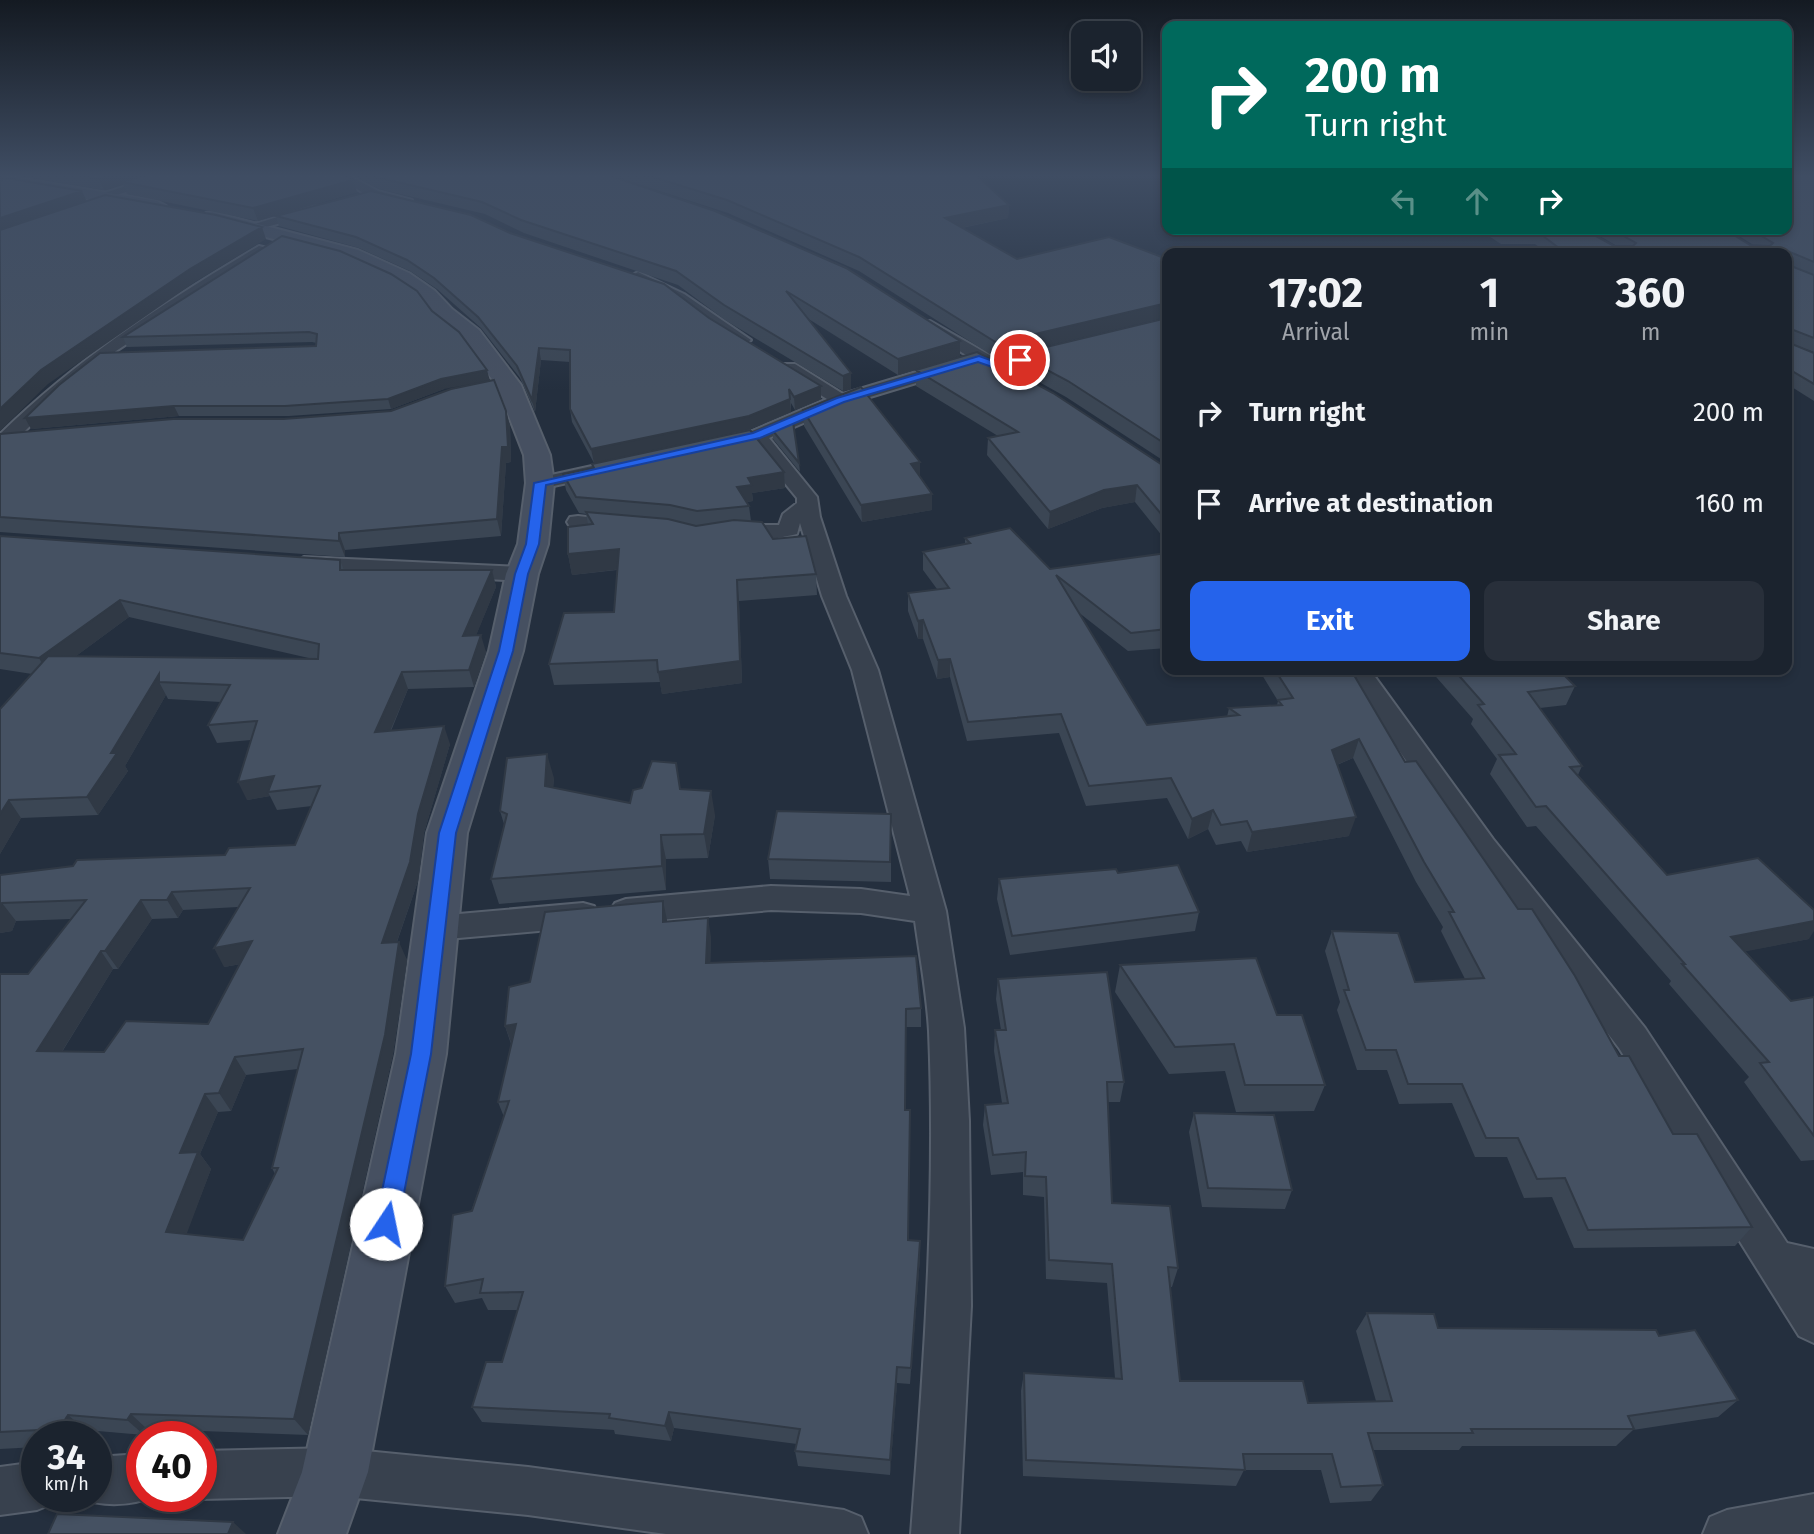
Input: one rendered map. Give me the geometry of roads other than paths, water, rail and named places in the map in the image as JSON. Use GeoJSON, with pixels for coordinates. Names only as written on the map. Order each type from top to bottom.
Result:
{"type":"FeatureCollection","features":[{"type":"Feature","properties":{"kind":"street"},"geometry":{"type":"LineString","coordinates":[[3,442],[62,385],[201,286],[250,247]]}},
{"type":"Feature","properties":{"kind":"street"},"geometry":{"type":"LineString","coordinates":[[312,1534],[335,1472],[421,1054],[447,833],[506,651],[522,574],[533,544],[540,483],[537,455],[510,394],[497,387],[471,335],[444,314],[428,295],[402,277],[351,254],[326,247]]}},
{"type":"Feature","properties":{"kind":"street"},"geometry":{"type":"LineString","coordinates":[[623,271],[672,290],[718,325],[756,347]]}},
{"type":"Feature","properties":{"kind":"street"},"geometry":{"type":"LineString","coordinates":[[910,314],[1016,378]]}},
{"type":"Feature","properties":{"kind":"street"},"geometry":{"type":"LineString","coordinates":[[100,356],[124,356]]}},
{"type":"Feature","properties":{"kind":"street"},"geometry":{"type":"LineString","coordinates":[[776,360],[841,400]]}},
{"type":"Feature","properties":{"kind":"street"},"geometry":{"type":"LineString","coordinates":[[716,444],[757,436],[841,400],[987,362],[1020,360]]}},
{"type":"Feature","properties":{"kind":"street"},"geometry":{"type":"LineString","coordinates":[[757,436],[807,497],[834,596],[865,670],[930,911],[946,1028],[950,1121],[950,1307],[935,1534]]}},
{"type":"Feature","properties":{"kind":"street"},"geometry":{"type":"LineString","coordinates":[[3,442],[34,437]]}},
{"type":"Feature","properties":{"kind":"street"},"geometry":{"type":"LineString","coordinates":[[540,483],[621,465]]}},
{"type":"Feature","properties":{"kind":"street"},"geometry":{"type":"LineString","coordinates":[[712,536],[736,531],[771,534],[789,529],[790,518],[808,505]]}},
{"type":"Feature","properties":{"kind":"street"},"geometry":{"type":"LineString","coordinates":[[578,522],[647,528]]}},
{"type":"Feature","properties":{"kind":"street"},"geometry":{"type":"LineString","coordinates":[[284,562],[522,574]]}},
{"type":"Feature","properties":{"kind":"street"},"geometry":{"type":"LineString","coordinates":[[1361,675],[1482,847],[1632,1038],[1795,1264],[1814,1321]]}},
{"type":"Feature","properties":{"kind":"street"},"geometry":{"type":"LineString","coordinates":[[436,928],[771,898],[861,901],[930,911]]}},
{"type":"Feature","properties":{"kind":"street"},"geometry":{"type":"LineString","coordinates":[[217,1475],[335,1472],[528,1491],[844,1534]]}},
{"type":"Feature","properties":{"kind":"street"},"geometry":{"type":"LineString","coordinates":[[0,1490],[21,1488]]}},
{"type":"Feature","properties":{"kind":"street"},"geometry":{"type":"LineString","coordinates":[[1727,1534],[1814,1518]]}}]}
